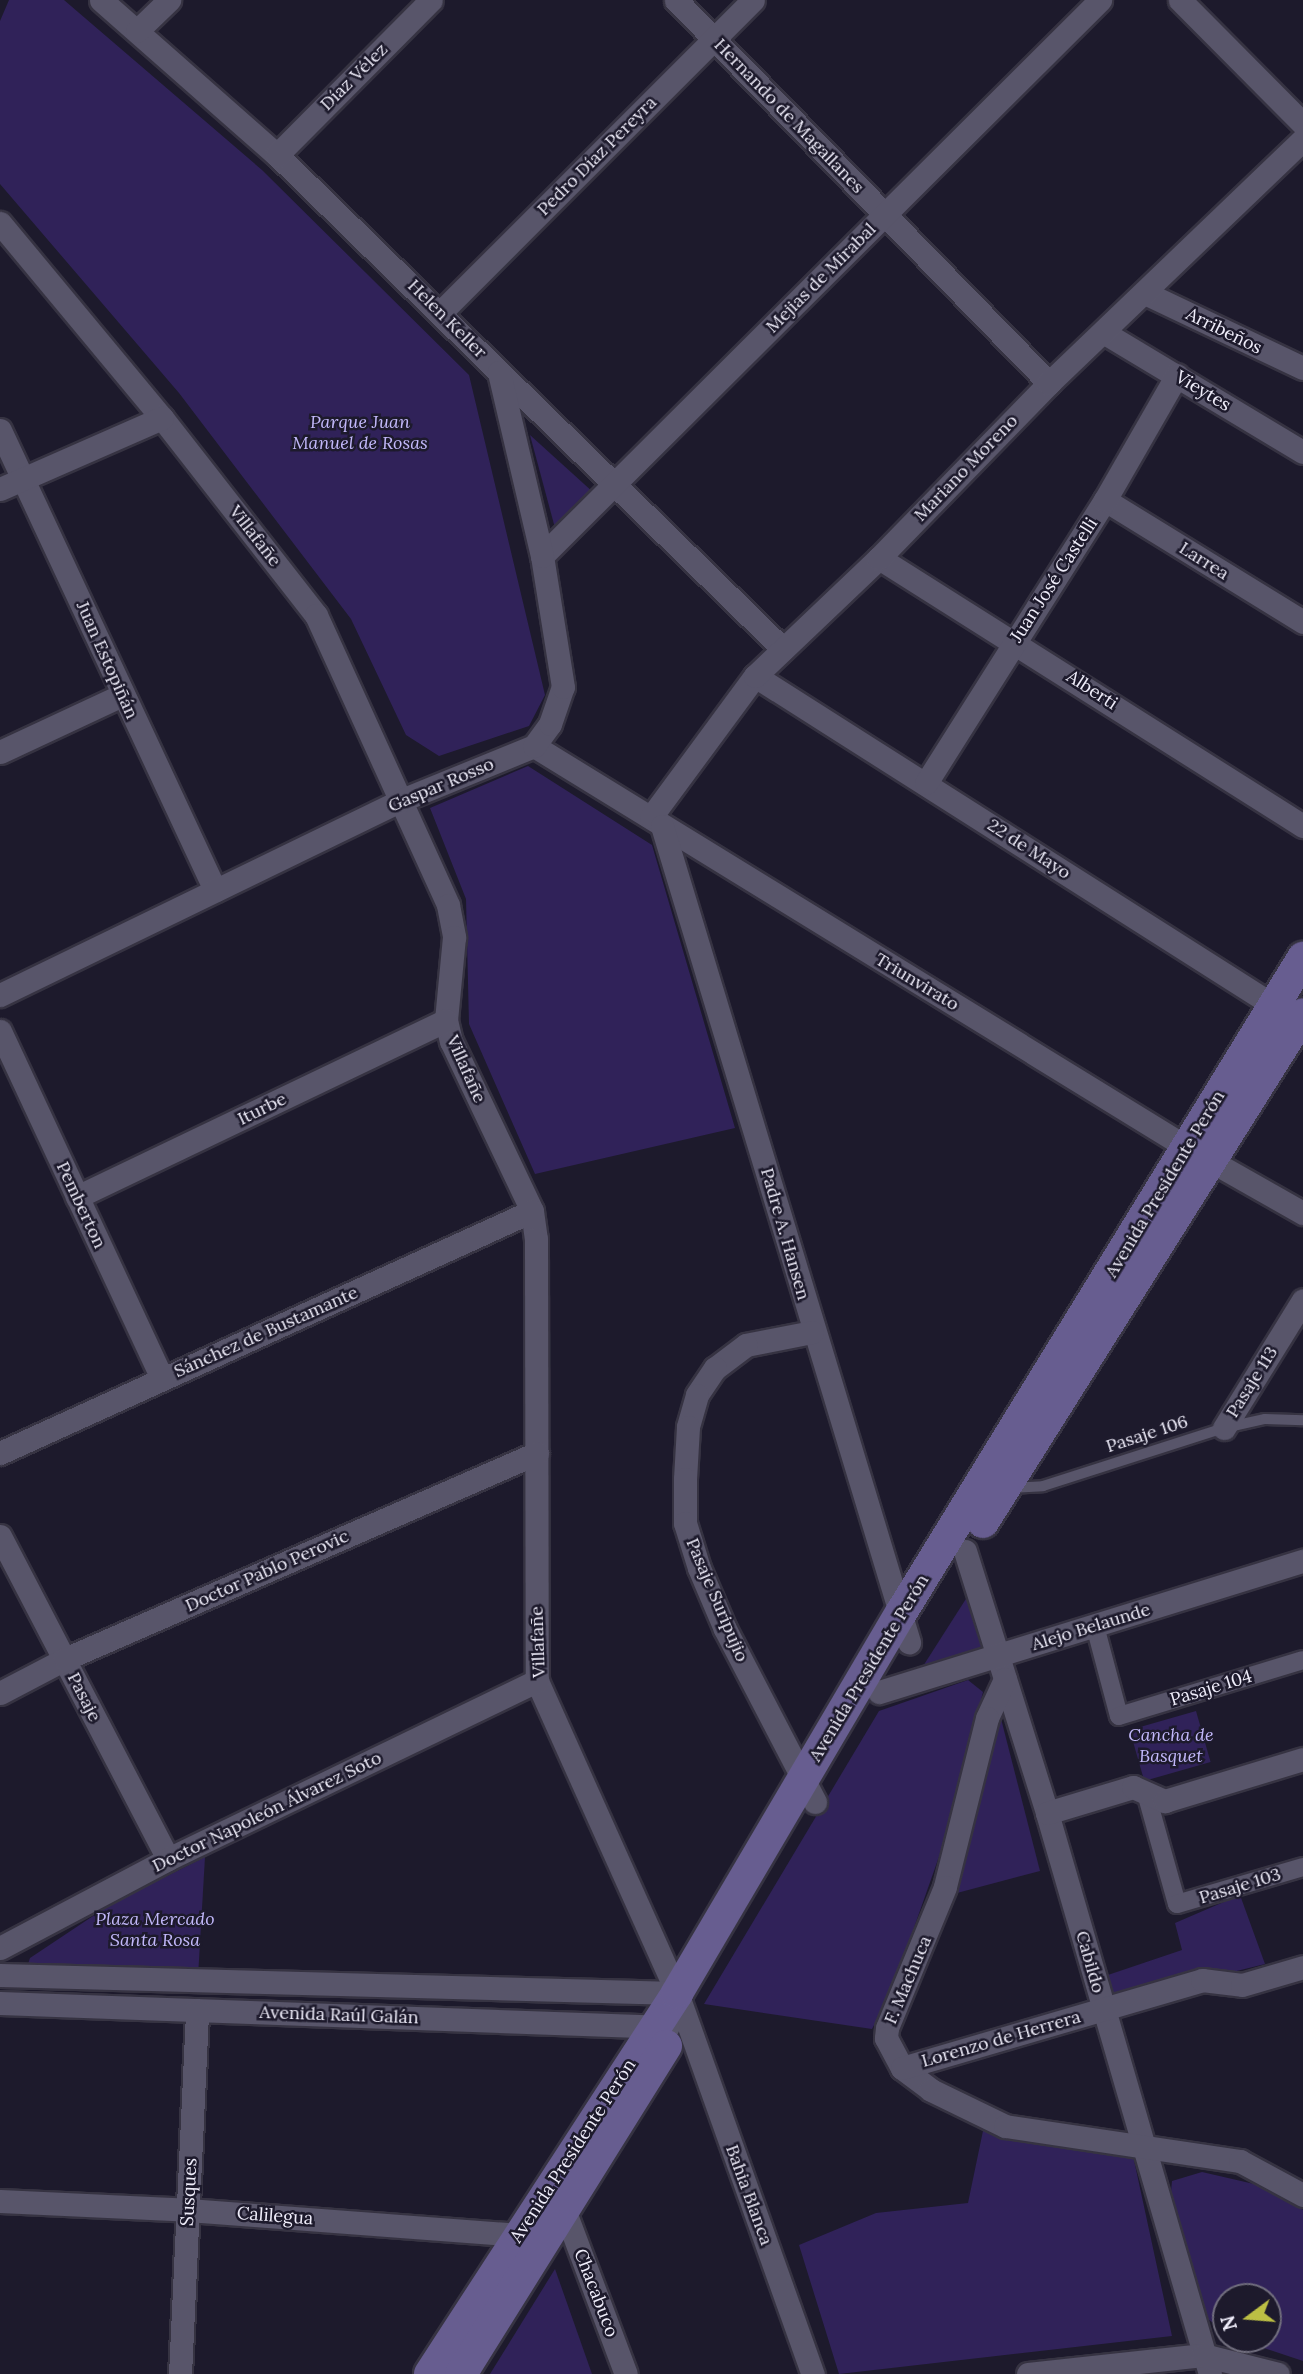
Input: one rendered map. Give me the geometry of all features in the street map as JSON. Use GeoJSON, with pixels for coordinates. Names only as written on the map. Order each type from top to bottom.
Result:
{"type":"FeatureCollection","features":[{"type":"Feature","properties":{"kind":"main road","name":"Avenida Presidente Perón"},"geometry":{"type":"LineString","coordinates":[[430,2374],[545,2228],[905,1627],[1200,1155],[1294,1016],[1303,958]]}},
{"type":"Feature","properties":{"kind":"main road","name":"Avenida Presidente Perón"},"geometry":{"type":"LineString","coordinates":[[809,1790],[879,1692],[905,1627],[965,1551],[1200,1155]]}},
{"type":"Feature","properties":{"kind":"main road","name":"Avenida Presidente Perón"},"geometry":{"type":"LineString","coordinates":[[461,2374],[545,2228],[674,2015]]}},
{"type":"Feature","properties":{"kind":"street","name":"Helen Keller"},"geometry":{"type":"LineString","coordinates":[[102,0],[277,155],[442,312],[499,372],[783,649]]}},
{"type":"Feature","properties":{"kind":"street"},"geometry":{"type":"LineString","coordinates":[[137,31],[169,0]]}},
{"type":"Feature","properties":{"kind":"street","name":"Díaz Vélez"},"geometry":{"type":"LineString","coordinates":[[277,155],[431,0]]}},
{"type":"Feature","properties":{"kind":"street","name":"Hernando de Magallanes"},"geometry":{"type":"LineString","coordinates":[[676,0],[1049,383]]}},
{"type":"Feature","properties":{"kind":"street","name":"Pedro Díaz Pereyra"},"geometry":{"type":"LineString","coordinates":[[442,312],[753,0]]}},
{"type":"Feature","properties":{"kind":"street","name":"Mejias de Mirabal"},"geometry":{"type":"LineString","coordinates":[[542,556],[1100,0]]}},
{"type":"Feature","properties":{"kind":"street"},"geometry":{"type":"LineString","coordinates":[[1180,0],[1303,124]]}},
{"type":"Feature","properties":{"kind":"street","name":"Mariano Moreno"},"geometry":{"type":"LineString","coordinates":[[657,822],[755,676],[879,558],[1049,383],[1303,139]]}},
{"type":"Feature","properties":{"kind":"street","name":"Villafañe"},"geometry":{"type":"LineString","coordinates":[[0,223],[162,418],[316,615],[448,905],[454,937],[446,1020],[451,1041],[532,1211],[536,1239],[537,1681],[674,2015]]}},
{"type":"Feature","properties":{"kind":"street","name":"Arribeños"},"geometry":{"type":"LineString","coordinates":[[1145,293],[1303,368]]}},
{"type":"Feature","properties":{"kind":"street","name":"Vieytes"},"geometry":{"type":"LineString","coordinates":[[1103,332],[1303,452]]}},
{"type":"Feature","properties":{"kind":"street"},"geometry":{"type":"LineString","coordinates":[[499,372],[542,556],[563,687],[550,724],[534,746]]}},
{"type":"Feature","properties":{"kind":"street","name":"Juan José Castelli"},"geometry":{"type":"LineString","coordinates":[[926,783],[1105,500],[1177,375]]}},
{"type":"Feature","properties":{"kind":"street"},"geometry":{"type":"LineString","coordinates":[[0,489],[162,418]]}},
{"type":"Feature","properties":{"kind":"street","name":"Juan Estopiñán"},"geometry":{"type":"LineString","coordinates":[[0,430],[25,477],[122,695],[215,890]]}},
{"type":"Feature","properties":{"kind":"street","name":"Larrea"},"geometry":{"type":"LineString","coordinates":[[1105,500],[1303,622]]}},
{"type":"Feature","properties":{"kind":"street","name":"Alberti"},"geometry":{"type":"LineString","coordinates":[[879,558],[1015,640],[1303,826]]}},
{"type":"Feature","properties":{"kind":"street","name":"22 de Mayo"},"geometry":{"type":"LineString","coordinates":[[755,676],[1294,1016]]}},
{"type":"Feature","properties":{"kind":"street"},"geometry":{"type":"LineString","coordinates":[[0,752],[122,695]]}},
{"type":"Feature","properties":{"kind":"street","name":"Gaspar Rosso"},"geometry":{"type":"LineString","coordinates":[[0,995],[402,800],[534,746]]}},
{"type":"Feature","properties":{"kind":"street","name":"Triunvirato"},"geometry":{"type":"LineString","coordinates":[[534,746],[1200,1155],[1303,1213]]}},
{"type":"Feature","properties":{"kind":"street","name":"Padre A. Hansen"},"geometry":{"type":"LineString","coordinates":[[657,822],[752,1115],[812,1332],[905,1627]]}},
{"type":"Feature","properties":{"kind":"street","name":"Iturbe"},"geometry":{"type":"LineString","coordinates":[[77,1197],[446,1020]]}},
{"type":"Feature","properties":{"kind":"street","name":"Pemberton"},"geometry":{"type":"LineString","coordinates":[[0,1031],[162,1379]]}},
{"type":"Feature","properties":{"kind":"street","name":"Sánchez de Bustamante"},"geometry":{"type":"LineString","coordinates":[[0,1452],[532,1211]]}},
{"type":"Feature","properties":{"kind":"street","name":"Pasaje 113"},"geometry":{"type":"LineString","coordinates":[[1224,1428],[1303,1300]]}},
{"type":"Feature","properties":{"kind":"street","name":"Pasaje Suripujio"},"geometry":{"type":"LineString","coordinates":[[809,1790],[725,1629],[699,1567],[685,1523],[685,1479],[688,1427],[697,1395],[715,1368],[746,1345],[812,1332]]}},
{"type":"Feature","properties":{"kind":"street","name":"Doctor Pablo Perovic"},"geometry":{"type":"LineString","coordinates":[[0,1693],[65,1659],[537,1453]]}},
{"type":"Feature","properties":{"kind":"street","name":"Pasaje"},"geometry":{"type":"LineString","coordinates":[[0,1536],[168,1859]]}},
{"type":"Feature","properties":{"kind":"street","name":"Cabildo"},"geometry":{"type":"LineString","coordinates":[[965,1551],[1047,1813],[1207,2365]]}},
{"type":"Feature","properties":{"kind":"street","name":"Alejo Belaunde"},"geometry":{"type":"LineString","coordinates":[[879,1692],[1303,1561]]}},
{"type":"Feature","properties":{"kind":"street","name":"Pasaje 104"},"geometry":{"type":"LineString","coordinates":[[1095,1626],[1119,1716],[1303,1660]]}},
{"type":"Feature","properties":{"kind":"street","name":"F. Machuca"},"geometry":{"type":"LineString","coordinates":[[1005,1679],[986,1718],[945,1887],[887,2028],[886,2038],[902,2068],[931,2090],[1005,2126],[1034,2133],[1111,2139],[1145,2149],[1240,2161],[1303,2195]]}},
{"type":"Feature","properties":{"kind":"street","name":"Doctor Napoleón Álvarez Soto"},"geometry":{"type":"LineString","coordinates":[[0,1948],[168,1859],[537,1681]]}},
{"type":"Feature","properties":{"kind":"street"},"geometry":{"type":"LineString","coordinates":[[1047,1813],[1133,1787],[1165,1801],[1303,1759]]}},
{"type":"Feature","properties":{"kind":"street","name":"Pasaje 103"},"geometry":{"type":"LineString","coordinates":[[1146,1793],[1177,1904],[1303,1867]]}},
{"type":"Feature","properties":{"kind":"street","name":"Lorenzo de Herrera"},"geometry":{"type":"LineString","coordinates":[[902,2068],[1202,1980],[1242,1985],[1303,1967]]}},
{"type":"Feature","properties":{"kind":"street","name":"Avenida Raúl Galán"},"geometry":{"type":"LineString","coordinates":[[0,1975],[674,2015]]}},
{"type":"Feature","properties":{"kind":"street","name":"Avenida Raúl Galán"},"geometry":{"type":"LineString","coordinates":[[0,2003],[197,2010],[674,2015]]}},
{"type":"Feature","properties":{"kind":"street","name":"Susques"},"geometry":{"type":"LineString","coordinates":[[180,2374],[197,2010]]}},
{"type":"Feature","properties":{"kind":"street","name":"Bahia Blanca"},"geometry":{"type":"LineString","coordinates":[[674,2015],[813,2374]]}},
{"type":"Feature","properties":{"kind":"street","name":"Calilegua"},"geometry":{"type":"LineString","coordinates":[[0,2201],[545,2228]]}},
{"type":"Feature","properties":{"kind":"street","name":"Chacabuco"},"geometry":{"type":"LineString","coordinates":[[545,2228],[626,2374]]}},
{"type":"Feature","properties":{"kind":"street"},"geometry":{"type":"LineString","coordinates":[[1030,2374],[1207,2365],[1278,2374]]}},
{"type":"Feature","properties":{"kind":"lane","name":"Pasaje 106"},"geometry":{"type":"LineString","coordinates":[[1004,1488],[1043,1486],[1224,1428],[1265,1419],[1303,1420]]}},
{"type":"Feature","properties":{"kind":"green space","name":"Parque Juan Manuel de Rosas"},"geometry":{"type":"Polygon","coordinates":[[[9,0],[64,0],[262,170],[469,375],[545,695],[529,726],[439,756],[406,735],[351,619],[179,393],[0,184],[0,21],[9,0]]]}},
{"type":"Feature","properties":{"kind":"green space"},"geometry":{"type":"Polygon","coordinates":[[[530,435],[594,493],[555,528],[530,435]]]}},
{"type":"Feature","properties":{"kind":"green space"},"geometry":{"type":"Polygon","coordinates":[[[528,766],[652,845],[735,1128],[535,1174],[469,1024],[466,899],[430,808],[528,766]]]}},
{"type":"Feature","properties":{"kind":"green space"},"geometry":{"type":"Polygon","coordinates":[[[971,1591],[989,1650],[918,1674],[971,1591]]]}},
{"type":"Feature","properties":{"kind":"green space"},"geometry":{"type":"Polygon","coordinates":[[[968,1680],[983,1692],[947,1834],[892,1990],[872,2029],[704,2004],[879,1711],[968,1680]]]}},
{"type":"Feature","properties":{"kind":"green space"},"geometry":{"type":"Polygon","coordinates":[[[998,1707],[1040,1871],[957,1893],[998,1707]]]}},
{"type":"Feature","properties":{"kind":"green space","name":"Cancha de Basquet"},"geometry":{"type":"Polygon","coordinates":[[[1196,1711],[1211,1762],[1144,1781],[1130,1730],[1196,1711]]]}},
{"type":"Feature","properties":{"kind":"green space","name":"Plaza Mercado Santa Rosa"},"geometry":{"type":"Polygon","coordinates":[[[205,1857],[198,1977],[26,1970],[30,1958],[111,1904],[205,1857]]]}},
{"type":"Feature","properties":{"kind":"green space"},"geometry":{"type":"Polygon","coordinates":[[[1240,1895],[1265,1964],[1107,2003],[1099,1978],[1182,1950],[1175,1923],[1240,1895]]]}},
{"type":"Feature","properties":{"kind":"green space"},"geometry":{"type":"Polygon","coordinates":[[[984,2126],[1132,2151],[1172,2336],[839,2374],[799,2245],[876,2213],[968,2203],[984,2126]]]}},
{"type":"Feature","properties":{"kind":"green space"},"geometry":{"type":"Polygon","coordinates":[[[1202,2172],[1267,2187],[1303,2210],[1303,2361],[1279,2353],[1282,2353],[1282,2283],[1212,2283],[1212,2322],[1206,2318],[1170,2202],[1172,2181],[1202,2172]]]}},
{"type":"Feature","properties":{"kind":"green space"},"geometry":{"type":"Polygon","coordinates":[[[555,2269],[592,2374],[490,2374],[555,2269]]]}}]}
